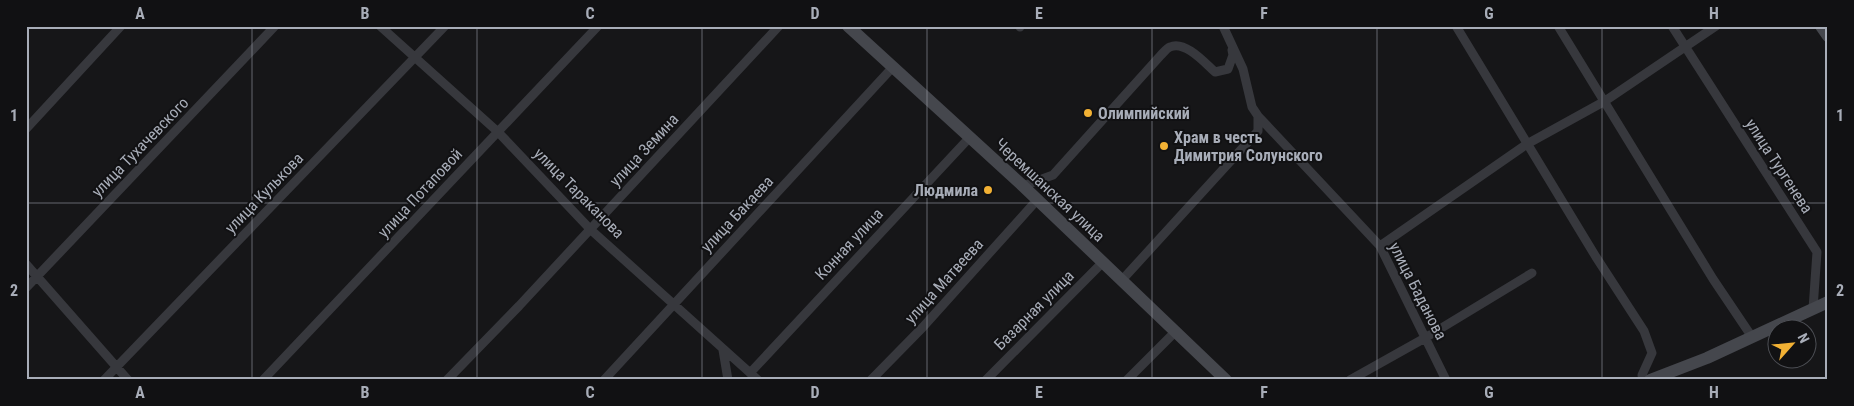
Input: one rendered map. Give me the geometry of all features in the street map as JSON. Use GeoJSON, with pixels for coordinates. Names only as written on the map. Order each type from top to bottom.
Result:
{"type":"FeatureCollection","features":[{"type":"Feature","properties":{"kind":"main road","name":"Черемшанская улица"},"geometry":{"type":"LineString","coordinates":[[848,26],[1023,186],[1226,380]]}},
{"type":"Feature","properties":{"kind":"main road"},"geometry":{"type":"LineString","coordinates":[[1822,26],[1828,36]]}},
{"type":"Feature","properties":{"kind":"main road"},"geometry":{"type":"LineString","coordinates":[[1650,380],[1707,358],[1828,302]]}},
{"type":"Feature","properties":{"kind":"street"},"geometry":{"type":"LineString","coordinates":[[26,129],[121,26]]}},
{"type":"Feature","properties":{"kind":"street","name":"улица Тухачевского"},"geometry":{"type":"LineString","coordinates":[[26,288],[275,26]]}},
{"type":"Feature","properties":{"kind":"street","name":"улица Тараканова"},"geometry":{"type":"LineString","coordinates":[[380,26],[498,132],[591,230],[758,380]]}},
{"type":"Feature","properties":{"kind":"street","name":"улица Кулькова"},"geometry":{"type":"LineString","coordinates":[[104,380],[446,26]]}},
{"type":"Feature","properties":{"kind":"street","name":"улица Потаповой"},"geometry":{"type":"LineString","coordinates":[[263,380],[598,26]]}},
{"type":"Feature","properties":{"kind":"street","name":"улица Земина"},"geometry":{"type":"LineString","coordinates":[[447,380],[591,230],[780,26]]}},
{"type":"Feature","properties":{"kind":"street","name":"улица Баданова"},"geometry":{"type":"LineString","coordinates":[[1223,26],[1244,69],[1252,107],[1258,116],[1380,246],[1446,380]]}},
{"type":"Feature","properties":{"kind":"street"},"geometry":{"type":"LineString","coordinates":[[1456,26],[1596,257],[1644,331],[1652,353],[1642,375],[1643,380]]}},
{"type":"Feature","properties":{"kind":"street"},"geometry":{"type":"LineString","coordinates":[[1558,26],[1713,279],[1752,337]]}},
{"type":"Feature","properties":{"kind":"street","name":"улица Тургенева"},"geometry":{"type":"LineString","coordinates":[[1672,26],[1817,252],[1813,309]]}},
{"type":"Feature","properties":{"kind":"street"},"geometry":{"type":"LineString","coordinates":[[1380,246],[1527,144],[1605,101],[1716,26]]}},
{"type":"Feature","properties":{"kind":"street"},"geometry":{"type":"LineString","coordinates":[[1023,186],[1053,175],[1170,46],[1187,48],[1215,72],[1228,69],[1231,64],[1233,56],[1230,42]]}},
{"type":"Feature","properties":{"kind":"street","name":"улица Бакаева"},"geometry":{"type":"LineString","coordinates":[[604,380],[892,68]]}},
{"type":"Feature","properties":{"kind":"street"},"geometry":{"type":"LineString","coordinates":[[1122,280],[1258,131],[1258,116]]}},
{"type":"Feature","properties":{"kind":"street","name":"Конная улица"},"geometry":{"type":"LineString","coordinates":[[750,373],[970,137]]}},
{"type":"Feature","properties":{"kind":"street","name":"улица Матвеева"},"geometry":{"type":"LineString","coordinates":[[871,380],[923,327],[1037,200]]}},
{"type":"Feature","properties":{"kind":"street","name":"Базарная улица"},"geometry":{"type":"LineString","coordinates":[[986,380],[1103,262]]}},
{"type":"Feature","properties":{"kind":"street"},"geometry":{"type":"LineString","coordinates":[[26,264],[128,380]]}},
{"type":"Feature","properties":{"kind":"street"},"geometry":{"type":"LineString","coordinates":[[1350,380],[1425,338],[1532,273]]}},
{"type":"Feature","properties":{"kind":"street"},"geometry":{"type":"LineString","coordinates":[[1127,380],[1176,331]]}},
{"type":"Feature","properties":{"kind":"street"},"geometry":{"type":"LineString","coordinates":[[723,350],[728,380]]}},
{"type":"Feature","properties":{"kind":"place","name":"Олимпийский"},"geometry":{"type":"Point","coordinates":[1088,113]}},
{"type":"Feature","properties":{"kind":"place","name":"Храм в честь Димитрия Солунского"},"geometry":{"type":"Point","coordinates":[1164,146]}},
{"type":"Feature","properties":{"kind":"place","name":"Людмила"},"geometry":{"type":"Point","coordinates":[988,190]}}]}
